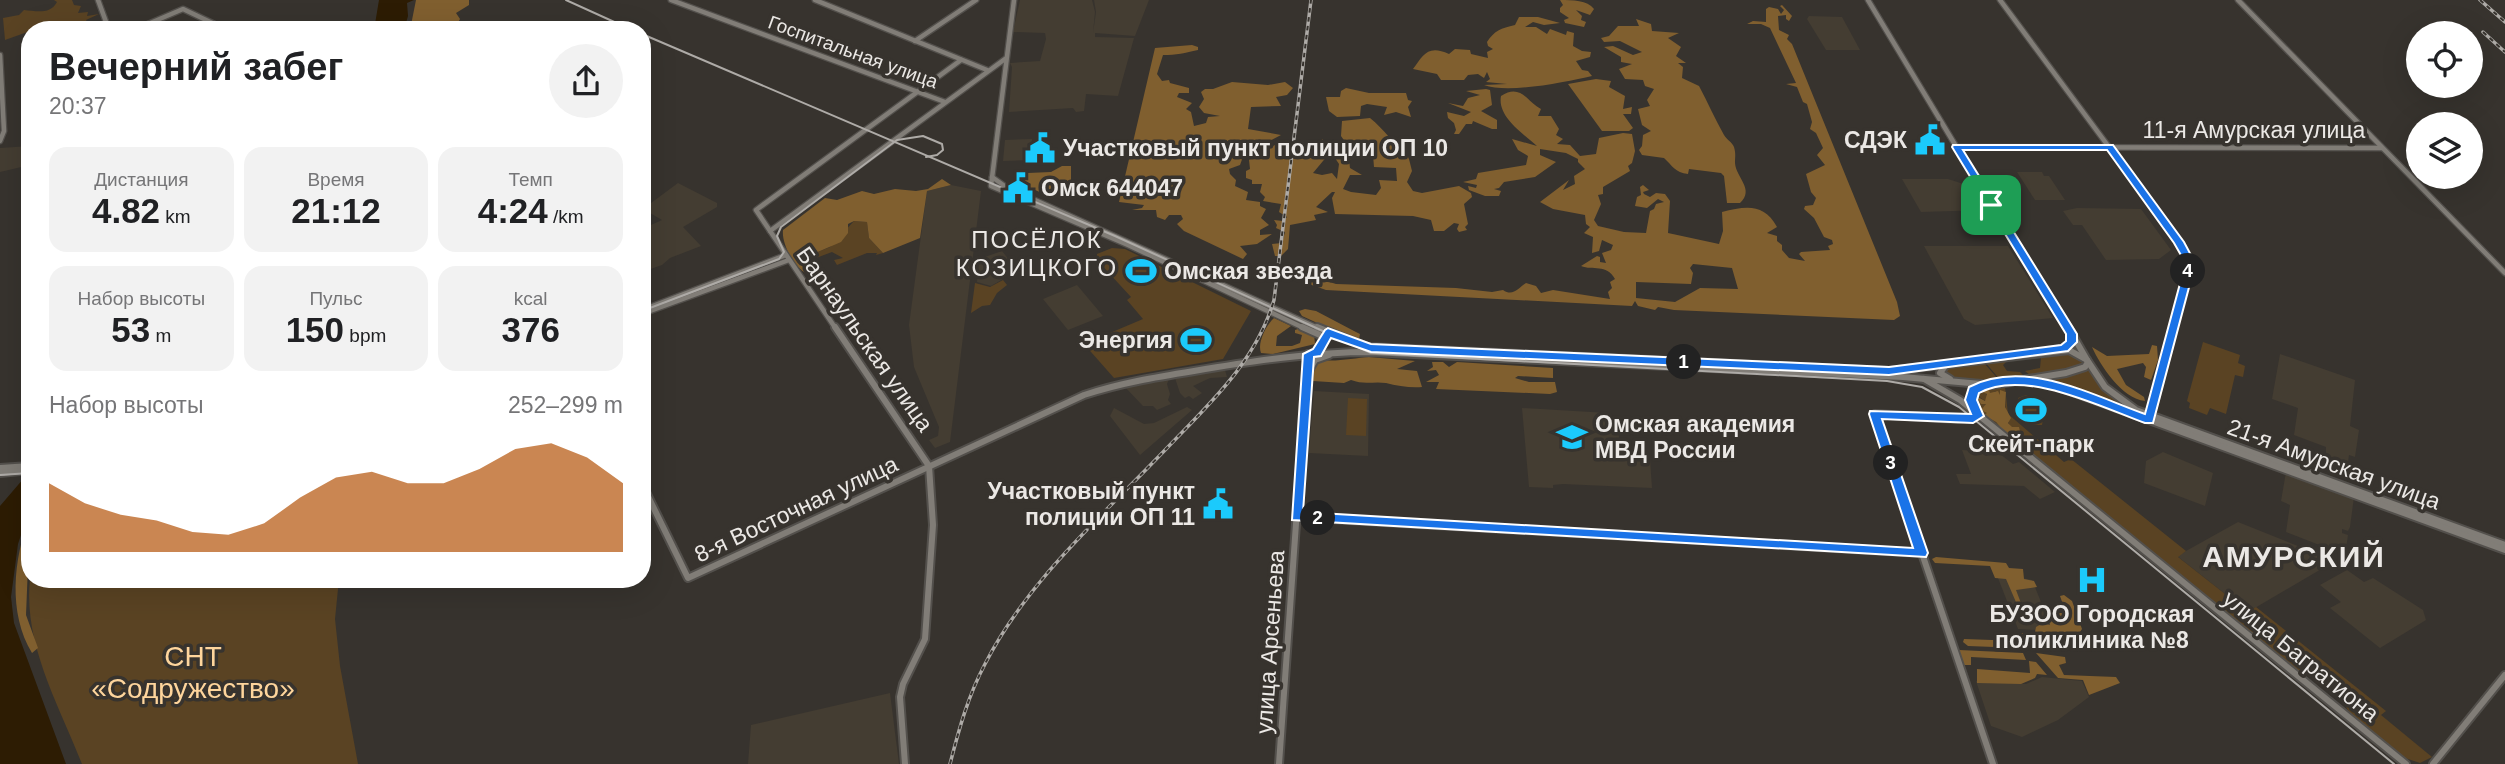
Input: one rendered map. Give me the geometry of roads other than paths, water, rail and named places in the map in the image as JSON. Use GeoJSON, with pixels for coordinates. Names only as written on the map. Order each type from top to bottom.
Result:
{"type":"FeatureCollection","features":[{"type":"Feature","properties":{"kind":"main road"},"geometry":{"type":"LineString","coordinates":[[98,0],[106,21]]}},
{"type":"Feature","properties":{"kind":"main road","name":"Госпитальная улица"},"geometry":{"type":"LineString","coordinates":[[671,0],[945,102]]}},
{"type":"Feature","properties":{"kind":"main road"},"geometry":{"type":"LineString","coordinates":[[815,0],[961,60]]}},
{"type":"Feature","properties":{"kind":"main road"},"geometry":{"type":"LineString","coordinates":[[915,41],[976,0]]}},
{"type":"Feature","properties":{"kind":"main road"},"geometry":{"type":"LineString","coordinates":[[1003,80],[1014,0]]}},
{"type":"Feature","properties":{"kind":"main road"},"geometry":{"type":"LineString","coordinates":[[1868,0],[2088,358],[2087,361]]}},
{"type":"Feature","properties":{"kind":"main road"},"geometry":{"type":"LineString","coordinates":[[2000,0],[2179,242],[2189,265],[2150,418]]}},
{"type":"Feature","properties":{"kind":"main road"},"geometry":{"type":"LineString","coordinates":[[155,21],[183,9],[208,21]]}},
{"type":"Feature","properties":{"kind":"main road"},"geometry":{"type":"LineString","coordinates":[[0,55],[4,131],[0,141]]}},
{"type":"Feature","properties":{"kind":"main road"},"geometry":{"type":"LineString","coordinates":[[981,75],[1005,58]]}},
{"type":"Feature","properties":{"kind":"main road"},"geometry":{"type":"LineString","coordinates":[[918,91],[961,60]]}},
{"type":"Feature","properties":{"kind":"main road"},"geometry":{"type":"LineString","coordinates":[[981,75],[996,71],[1003,80]]}},
{"type":"Feature","properties":{"kind":"main road","name":"Барнаульская улица"},"geometry":{"type":"LineString","coordinates":[[918,91],[756,211],[929,466]]}},
{"type":"Feature","properties":{"kind":"main road"},"geometry":{"type":"LineString","coordinates":[[770,231],[945,102]]}},
{"type":"Feature","properties":{"kind":"main road","name":"11-я Амурская улица"},"geometry":{"type":"LineString","coordinates":[[1957,147],[2382,148]]}},
{"type":"Feature","properties":{"kind":"main road"},"geometry":{"type":"LineString","coordinates":[[2382,148],[2505,273]]}},
{"type":"Feature","properties":{"kind":"main road"},"geometry":{"type":"LineString","coordinates":[[992,177],[992,187],[1035,202],[1371,350],[1864,373],[1930,384]]}},
{"type":"Feature","properties":{"kind":"main road"},"geometry":{"type":"LineString","coordinates":[[1035,202],[1323,338]]}},
{"type":"Feature","properties":{"kind":"main road"},"geometry":{"type":"LineString","coordinates":[[651,309],[788,257]]}},
{"type":"Feature","properties":{"kind":"main road"},"geometry":{"type":"LineString","coordinates":[[1317,353],[1328,332]]}},
{"type":"Feature","properties":{"kind":"main road"},"geometry":{"type":"LineString","coordinates":[[2064,349],[2071,342],[2072,334]]}},
{"type":"Feature","properties":{"kind":"main road"},"geometry":{"type":"LineString","coordinates":[[1864,373],[1932,367],[2064,349],[2076,352],[2087,361],[2111,393],[2150,418]]}},
{"type":"Feature","properties":{"kind":"main road","name":"8-я Восточная улица"},"geometry":{"type":"LineString","coordinates":[[651,502],[688,578],[1093,391],[1147,379],[1308,354],[1371,350]]}},
{"type":"Feature","properties":{"kind":"main road","name":"8-я Восточная улица"},"geometry":{"type":"LineString","coordinates":[[1317,353],[1371,350]]}},
{"type":"Feature","properties":{"kind":"main road"},"geometry":{"type":"LineString","coordinates":[[1307,375],[1318,358],[1338,352]]}},
{"type":"Feature","properties":{"kind":"main road","name":"улица Арсеньева"},"geometry":{"type":"LineString","coordinates":[[1279,764],[1308,354]]}},
{"type":"Feature","properties":{"kind":"main road"},"geometry":{"type":"LineString","coordinates":[[1901,378],[1984,384],[2028,381],[2078,370],[2087,361]]}},
{"type":"Feature","properties":{"kind":"main road"},"geometry":{"type":"LineString","coordinates":[[1947,365],[1940,369],[1941,374],[1956,381]]}},
{"type":"Feature","properties":{"kind":"main road"},"geometry":{"type":"LineString","coordinates":[[1924,379],[1924,371],[1932,367]]}},
{"type":"Feature","properties":{"kind":"main road"},"geometry":{"type":"LineString","coordinates":[[1924,379],[1930,384]]}},
{"type":"Feature","properties":{"kind":"main road"},"geometry":{"type":"LineString","coordinates":[[2028,381],[2056,386],[2150,418]]}},
{"type":"Feature","properties":{"kind":"main road","name":"улица Багратиона"},"geometry":{"type":"LineString","coordinates":[[1930,384],[1955,397],[2406,764]]}},
{"type":"Feature","properties":{"kind":"main road"},"geometry":{"type":"LineString","coordinates":[[1984,384],[1973,390],[1971,395],[1978,416],[1957,419],[1875,414],[1993,764]]}},
{"type":"Feature","properties":{"kind":"main road","name":"21-я Амурская улица"},"geometry":{"type":"LineString","coordinates":[[2150,418],[2505,547]]}},
{"type":"Feature","properties":{"kind":"main road","name":"21-я Амурская улица"},"geometry":{"type":"LineString","coordinates":[[2150,418],[2505,547]]}},
{"type":"Feature","properties":{"kind":"main road"},"geometry":{"type":"LineString","coordinates":[[905,764],[900,707],[902,687],[925,639],[933,525],[929,466]]}},
{"type":"Feature","properties":{"kind":"main road"},"geometry":{"type":"LineString","coordinates":[[0,470],[21,469]]}},
{"type":"Feature","properties":{"kind":"main road"},"geometry":{"type":"LineString","coordinates":[[1297,517],[1921,553]]}},
{"type":"Feature","properties":{"kind":"main road"},"geometry":{"type":"LineString","coordinates":[[2432,764],[2505,675]]}},
{"type":"Feature","properties":{"kind":"street"},"geometry":{"type":"LineString","coordinates":[[2238,0],[2382,148]]}},
{"type":"Feature","properties":{"kind":"street"},"geometry":{"type":"LineString","coordinates":[[961,60],[987,70]]}},
{"type":"Feature","properties":{"kind":"street"},"geometry":{"type":"LineString","coordinates":[[945,102],[981,75]]}},
{"type":"Feature","properties":{"kind":"street"},"geometry":{"type":"LineString","coordinates":[[992,177],[1003,80]]}},
{"type":"Feature","properties":{"kind":"tram line"},"geometry":{"type":"LineString","coordinates":[[566,0],[612,21]]}},
{"type":"Feature","properties":{"kind":"tram line"},"geometry":{"type":"LineString","coordinates":[[651,38],[895,142]]}},
{"type":"Feature","properties":{"kind":"tram line"},"geometry":{"type":"LineString","coordinates":[[895,142],[923,136],[942,144],[943,150],[929,156]]}},
{"type":"Feature","properties":{"kind":"tram line"},"geometry":{"type":"LineString","coordinates":[[651,308],[779,259],[784,252],[777,236],[781,227],[895,142]]}},
{"type":"Feature","properties":{"kind":"tram line"},"geometry":{"type":"LineString","coordinates":[[895,142],[929,156]]}},
{"type":"Feature","properties":{"kind":"tram line"},"geometry":{"type":"LineString","coordinates":[[929,156],[1115,236],[1371,353],[1887,381],[1922,387],[1959,407],[2394,764]]}},
{"type":"Feature","properties":{"kind":"tram line"},"geometry":{"type":"LineString","coordinates":[[0,475],[21,474]]}},
{"type":"Feature","properties":{"kind":"railway"},"geometry":{"type":"LineString","coordinates":[[950,764],[979,676],[1002,633],[1022,604],[1068,550],[1229,381],[1256,343],[1266,322],[1274,300],[1311,0]]}},
{"type":"Feature","properties":{"kind":"railway"},"geometry":{"type":"LineString","coordinates":[[2480,0],[2505,22]]}},
{"type":"Feature","properties":{"kind":"railway"},"geometry":{"type":"LineString","coordinates":[[2483,32],[2505,52]]}},
{"type":"Feature","properties":{"kind":"place","name":"СДЭК"},"geometry":{"type":"Point","coordinates":[1930,140]}},
{"type":"Feature","properties":{"kind":"place","name":"Участковый пункт полиции ОП 10"},"geometry":{"type":"Point","coordinates":[1040,148]}},
{"type":"Feature","properties":{"kind":"place","name":"Омск 644047"},"geometry":{"type":"Point","coordinates":[1018,188]}},
{"type":"Feature","properties":{"kind":"place","name":"Омская звезда"},"geometry":{"type":"Point","coordinates":[1141,271]}},
{"type":"Feature","properties":{"kind":"place","name":"Энергия"},"geometry":{"type":"Point","coordinates":[1196,340]}},
{"type":"Feature","properties":{"kind":"place","name":"Скейт-парк"},"geometry":{"type":"Point","coordinates":[2031,410]}},
{"type":"Feature","properties":{"kind":"place","name":"Омская академия МВД России"},"geometry":{"type":"Point","coordinates":[1572,437]}},
{"type":"Feature","properties":{"kind":"place","name":"Участковый пункт полиции ОП 11"},"geometry":{"type":"Point","coordinates":[1218,504]}},
{"type":"Feature","properties":{"kind":"place","name":"БУЗОО Городская поликлиника №8"},"geometry":{"type":"Point","coordinates":[2092,580]}},
{"type":"Feature","properties":{"kind":"district","name":"ПОСЁЛОК КОЗИЦКОГО"},"geometry":{"type":"Point","coordinates":[1037,253]}},
{"type":"Feature","properties":{"kind":"district","name":"АМУРСКИЙ"},"geometry":{"type":"Point","coordinates":[2294,556]}},
{"type":"Feature","properties":{"kind":"park label","name":"СНТ «Содружество»"},"geometry":{"type":"Point","coordinates":[193,672]}}]}
